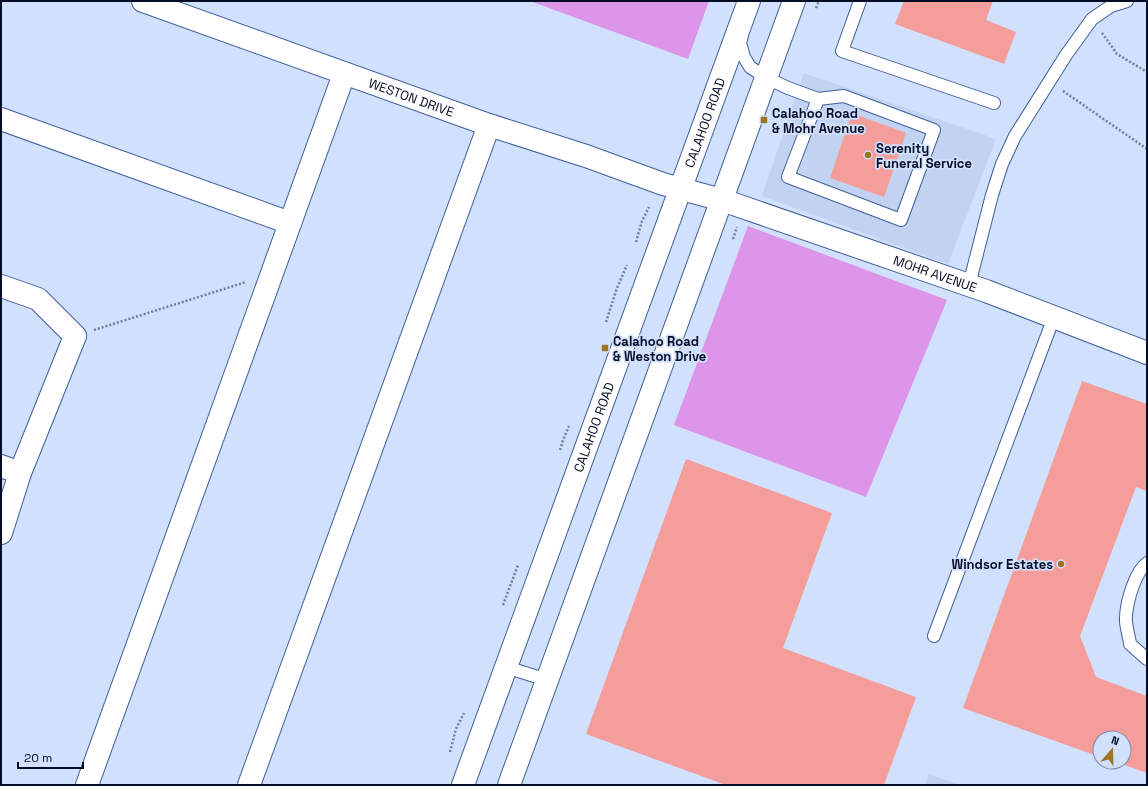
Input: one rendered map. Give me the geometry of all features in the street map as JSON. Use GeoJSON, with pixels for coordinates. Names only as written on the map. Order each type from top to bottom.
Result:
{"type":"FeatureCollection","features":[{"type":"Feature","properties":{"kind":"street","name":"WESTON DRIVE"},"geometry":{"type":"LineString","coordinates":[[143,1],[489,125],[586,156],[663,184],[681,188]]}},
{"type":"Feature","properties":{"kind":"street"},"geometry":{"type":"LineString","coordinates":[[509,785],[794,1]]}},
{"type":"Feature","properties":{"kind":"street","name":"CALAHOO ROAD"},"geometry":{"type":"LineString","coordinates":[[463,785],[747,8]]}},
{"type":"Feature","properties":{"kind":"street"},"geometry":{"type":"LineString","coordinates":[[87,785],[344,74]]}},
{"type":"Feature","properties":{"kind":"street"},"geometry":{"type":"LineString","coordinates":[[1,118],[290,222]]}},
{"type":"Feature","properties":{"kind":"street"},"geometry":{"type":"LineString","coordinates":[[249,785],[489,125]]}},
{"type":"Feature","properties":{"kind":"street","name":"MOHR AVENUE"},"geometry":{"type":"LineString","coordinates":[[681,188],[722,200],[969,285],[1147,353]]}},
{"type":"Feature","properties":{"kind":"street"},"geometry":{"type":"LineString","coordinates":[[1,286],[38,299],[75,336],[11,470],[1,533]]}},
{"type":"Feature","properties":{"kind":"lane"},"geometry":{"type":"LineString","coordinates":[[860,1],[842,51],[994,103]]}},
{"type":"Feature","properties":{"kind":"lane"},"geometry":{"type":"LineString","coordinates":[[969,285],[992,195],[1002,164],[1015,136],[1066,55],[1092,20],[1111,6],[1127,1]]}},
{"type":"Feature","properties":{"kind":"lane"},"geometry":{"type":"LineString","coordinates":[[747,8],[740,43],[744,57],[750,67],[766,78],[818,99],[844,96],[934,130],[901,220],[788,177],[818,99]]}},
{"type":"Feature","properties":{"kind":"lane"},"geometry":{"type":"LineString","coordinates":[[934,636],[1054,317]]}},
{"type":"Feature","properties":{"kind":"lane"},"geometry":{"type":"LineString","coordinates":[[1147,563],[1141,568],[1132,590],[1126,616],[1130,644],[1147,659]]}},
{"type":"Feature","properties":{"kind":"lane"},"geometry":{"type":"LineString","coordinates":[[506,667],[547,680]]}},
{"type":"Feature","properties":{"kind":"path"},"geometry":{"type":"LineString","coordinates":[[1092,20],[1117,54],[1147,72]]}},
{"type":"Feature","properties":{"kind":"path"},"geometry":{"type":"LineString","coordinates":[[1050,81],[1147,149]]}},
{"type":"Feature","properties":{"kind":"path"},"geometry":{"type":"LineString","coordinates":[[75,336],[272,273]]}},
{"type":"Feature","properties":{"kind":"shaded area"},"geometry":{"type":"Polygon","coordinates":[[[530,1],[709,1],[688,59],[530,1]]]}},
{"type":"Feature","properties":{"kind":"shaded area"},"geometry":{"type":"Polygon","coordinates":[[[804,73],[996,139],[948,264],[762,196],[804,73]]]}},
{"type":"Feature","properties":{"kind":"shaded area"},"geometry":{"type":"Polygon","coordinates":[[[748,226],[947,300],[866,497],[674,425],[748,226]]]}},
{"type":"Feature","properties":{"kind":"shaded area"},"geometry":{"type":"Polygon","coordinates":[[[929,774],[960,785],[925,785],[929,774]]]}},
{"type":"Feature","properties":{"kind":"building"},"geometry":{"type":"Polygon","coordinates":[[[904,1],[993,1],[986,20],[1016,32],[1004,64],[895,24],[904,1]]]}},
{"type":"Feature","properties":{"kind":"building","name":"Serenity Funeral Service"},"geometry":{"type":"Polygon","coordinates":[[[852,113],[906,133],[884,197],[830,178],[852,113]]]}},
{"type":"Feature","properties":{"kind":"building","name":"Windsor Estates"},"geometry":{"type":"Polygon","coordinates":[[[1082,381],[1147,404],[1147,491],[1136,487],[1080,636],[1096,677],[1147,696],[1147,773],[1132,768],[1132,730],[1092,730],[1092,754],[963,708],[1082,381]]]}},
{"type":"Feature","properties":{"kind":"building"},"geometry":{"type":"Polygon","coordinates":[[[686,459],[832,513],[783,648],[916,697],[884,785],[726,785],[586,734],[686,459]]]}},
{"type":"Feature","properties":{"kind":"place","name":"Calahoo Road & Mohr Avenue"},"geometry":{"type":"Point","coordinates":[764,120]}},
{"type":"Feature","properties":{"kind":"place","name":"Serenity Funeral Service"},"geometry":{"type":"Point","coordinates":[868,155]}},
{"type":"Feature","properties":{"kind":"place","name":"Calahoo Road & Weston Drive"},"geometry":{"type":"Point","coordinates":[605,348]}},
{"type":"Feature","properties":{"kind":"place","name":"Windsor Estates"},"geometry":{"type":"Point","coordinates":[1061,564]}}]}
